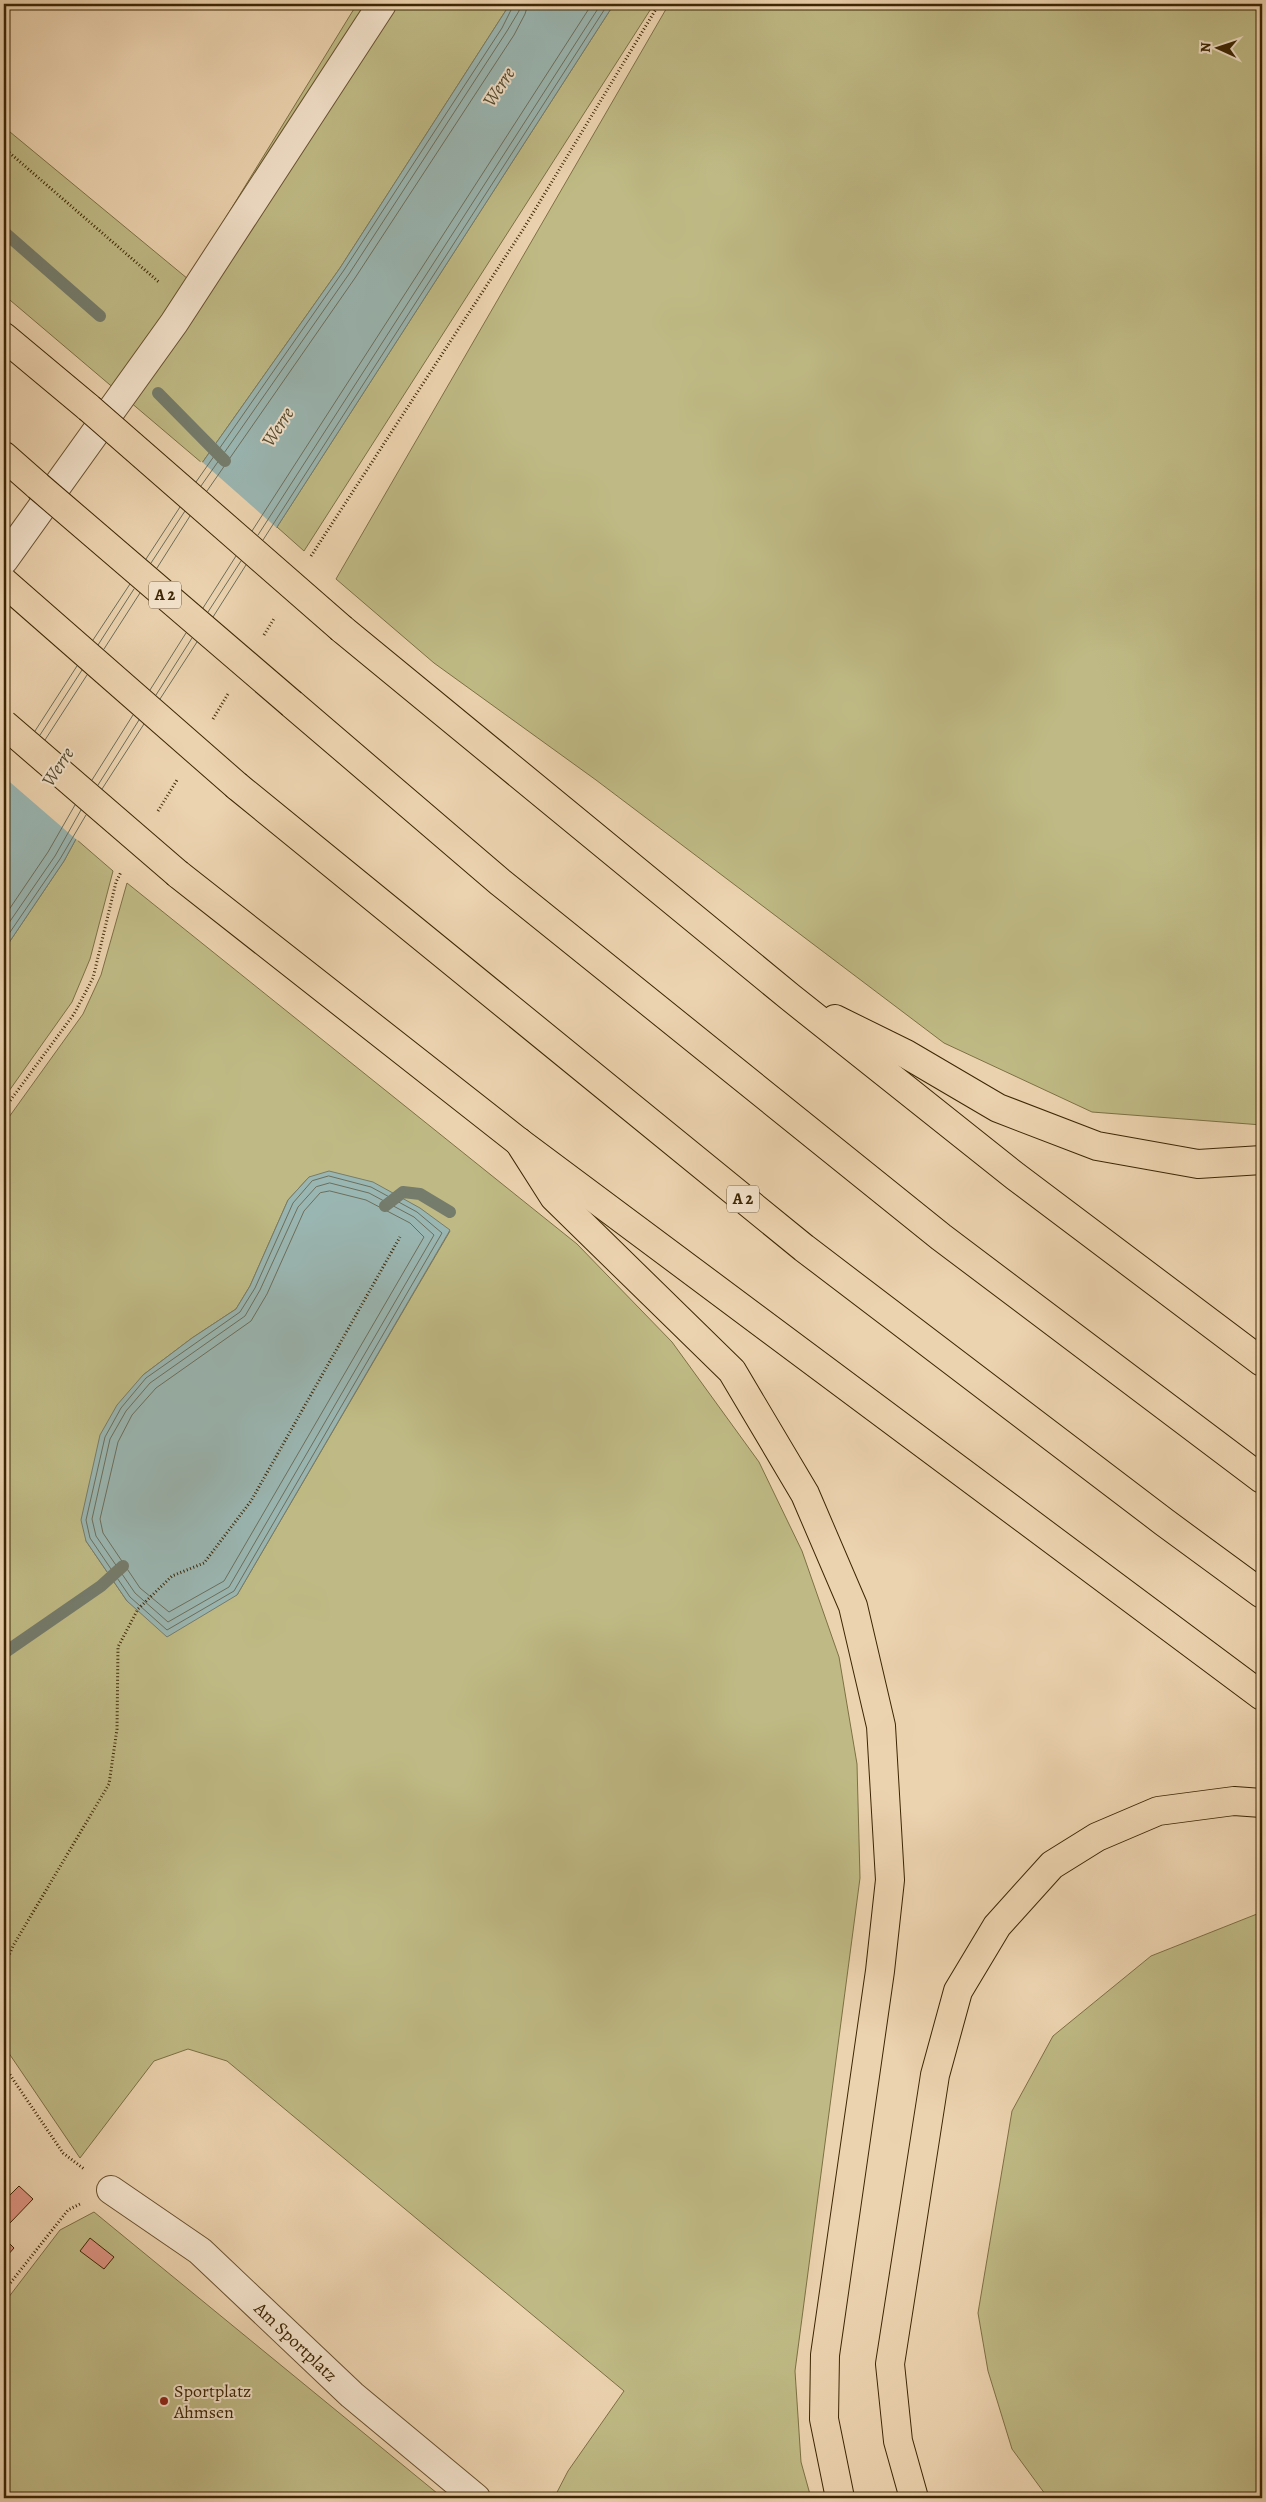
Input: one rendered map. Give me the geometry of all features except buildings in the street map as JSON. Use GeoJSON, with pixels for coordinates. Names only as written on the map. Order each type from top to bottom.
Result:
{"type":"FeatureCollection","features":[{"type":"Feature","properties":{"kind":"highway"},"geometry":{"type":"LineString","coordinates":[[4,336],[342,629],[790,997],[1016,1176],[1262,1362]]}},
{"type":"Feature","properties":{"kind":"highway","name":"A 2"},"geometry":{"type":"LineString","coordinates":[[4,456],[500,882],[941,1237],[1262,1479]]}},
{"type":"Feature","properties":{"kind":"highway","name":"A 2"},"geometry":{"type":"LineString","coordinates":[[4,582],[237,786],[804,1248],[1164,1522],[1262,1594]]}},
{"type":"Feature","properties":{"kind":"highway"},"geometry":{"type":"LineString","coordinates":[[4,724],[178,874],[518,1142],[1262,1696]]}},
{"type":"Feature","properties":{"kind":"highway"},"geometry":{"type":"LineString","coordinates":[[790,997],[906,1054],[998,1108],[1097,1146],[1198,1164],[1262,1160]]}},
{"type":"Feature","properties":{"kind":"highway"},"geometry":{"type":"LineString","coordinates":[[518,1142],[554,1197],[732,1371],[805,1494],[853,1606],[881,1726],[890,1880],[880,1970],[825,2355],[824,2419],[840,2498]]}},
{"type":"Feature","properties":{"kind":"highway"},"geometry":{"type":"LineString","coordinates":[[914,2498],[898,2441],[890,2364],[935,2075],[958,1990],[997,1926],[1052,1865],[1097,1837],[1158,1811],[1234,1801],[1262,1803]]}},
{"type":"Feature","properties":{"kind":"street"},"geometry":{"type":"LineString","coordinates":[[4,560],[186,304],[382,4]]}},
{"type":"Feature","properties":{"kind":"street","name":"Am Sportplatz"},"geometry":{"type":"LineString","coordinates":[[111,2190],[200,2251],[352,2395],[476,2498]]}},
{"type":"Feature","properties":{"kind":"path"},"geometry":{"type":"LineString","coordinates":[[312,554],[524,228],[659,4]]}},
{"type":"Feature","properties":{"kind":"path"},"geometry":{"type":"LineString","coordinates":[[4,148],[186,304]]}},
{"type":"Feature","properties":{"kind":"path"},"geometry":{"type":"LineString","coordinates":[[4,1110],[74,1014],[93,978],[116,882]]}},
{"type":"Feature","properties":{"kind":"path"},"geometry":{"type":"LineString","coordinates":[[4,1967],[13,1946],[109,1784],[117,1729],[118,1647],[138,1609],[172,1576],[204,1564],[251,1501],[400,1237]]}},
{"type":"Feature","properties":{"kind":"path"},"geometry":{"type":"LineString","coordinates":[[4,2066],[63,2153],[111,2190],[68,2210],[4,2291]]}},
{"type":"Feature","properties":{"kind":"shaded area"},"geometry":{"type":"Polygon","coordinates":[[[357,4],[510,4],[340,268],[202,463],[4,295],[4,127],[188,279],[357,4]]]}},
{"type":"Feature","properties":{"kind":"shaded area"},"geometry":{"type":"Polygon","coordinates":[[[614,4],[654,4],[304,551],[277,527],[614,4]]]}},
{"type":"Feature","properties":{"kind":"shaded area"},"geometry":{"type":"Polygon","coordinates":[[[669,4],[1262,4],[1262,1125],[1092,1112],[944,1043],[596,780],[434,663],[336,579],[669,4]]]}},
{"type":"Feature","properties":{"kind":"shaded area"},"geometry":{"type":"Polygon","coordinates":[[[76,839],[113,871],[90,959],[72,1002],[4,1098],[4,950],[64,861],[76,839]]]}},
{"type":"Feature","properties":{"kind":"shaded area"},"geometry":{"type":"Polygon","coordinates":[[[127,883],[577,1244],[672,1342],[759,1462],[802,1551],[839,1657],[857,1764],[860,1878],[795,2371],[801,2462],[811,2498],[554,2498],[568,2471],[624,2391],[227,2061],[188,2049],[154,2061],[80,2158],[4,2046],[4,1124],[83,1014],[101,975],[127,883]],[[309,1177],[288,1200],[250,1286],[236,1309],[192,1338],[143,1375],[86,1541],[127,1601],[138,1609],[237,1595],[450,1231],[309,1177]]]}},
{"type":"Feature","properties":{"kind":"shaded area"},"geometry":{"type":"Polygon","coordinates":[[[1262,1912],[1262,2498],[1048,2498],[1012,2449],[988,2371],[978,2313],[1012,2111],[1053,2036],[1151,1956],[1262,1912]]]}},
{"type":"Feature","properties":{"kind":"shaded area","name":"Sportplatz Ahmsen"},"geometry":{"type":"Polygon","coordinates":[[[94,2212],[443,2498],[4,2498],[4,2293],[8,2298],[60,2230],[94,2212]]]}},
{"type":"Feature","properties":{"kind":"water","name":"Werre"},"geometry":{"type":"Polygon","coordinates":[[[510,4],[614,4],[76,839],[64,861],[4,950],[4,769],[202,463],[340,268],[510,4]]]}},
{"type":"Feature","properties":{"kind":"water"},"geometry":{"type":"Polygon","coordinates":[[[329,1171],[373,1182],[420,1208],[450,1230],[237,1595],[167,1637],[127,1601],[86,1541],[81,1520],[100,1435],[117,1405],[143,1375],[192,1338],[236,1309],[250,1286],[288,1200],[309,1177],[329,1171]]]}},
{"type":"Feature","properties":{"kind":"pier"},"geometry":{"type":"Polygon","coordinates":[[[201,461],[278,529],[78,841],[4,777],[4,765],[201,461]]]}},
{"type":"Feature","properties":{"kind":"waterway"},"geometry":{"type":"LineString","coordinates":[[4,232],[100,316]]}},
{"type":"Feature","properties":{"kind":"waterway"},"geometry":{"type":"LineString","coordinates":[[158,393],[225,461]]}},
{"type":"Feature","properties":{"kind":"waterway"},"geometry":{"type":"LineString","coordinates":[[385,1206],[403,1192],[420,1194],[450,1212]]}},
{"type":"Feature","properties":{"kind":"waterway"},"geometry":{"type":"LineString","coordinates":[[4,1653],[101,1586],[123,1566]]}},
{"type":"Feature","properties":{"kind":"place","name":"Sportplatz Ahmsen"},"geometry":{"type":"Point","coordinates":[164,2401]}}]}
